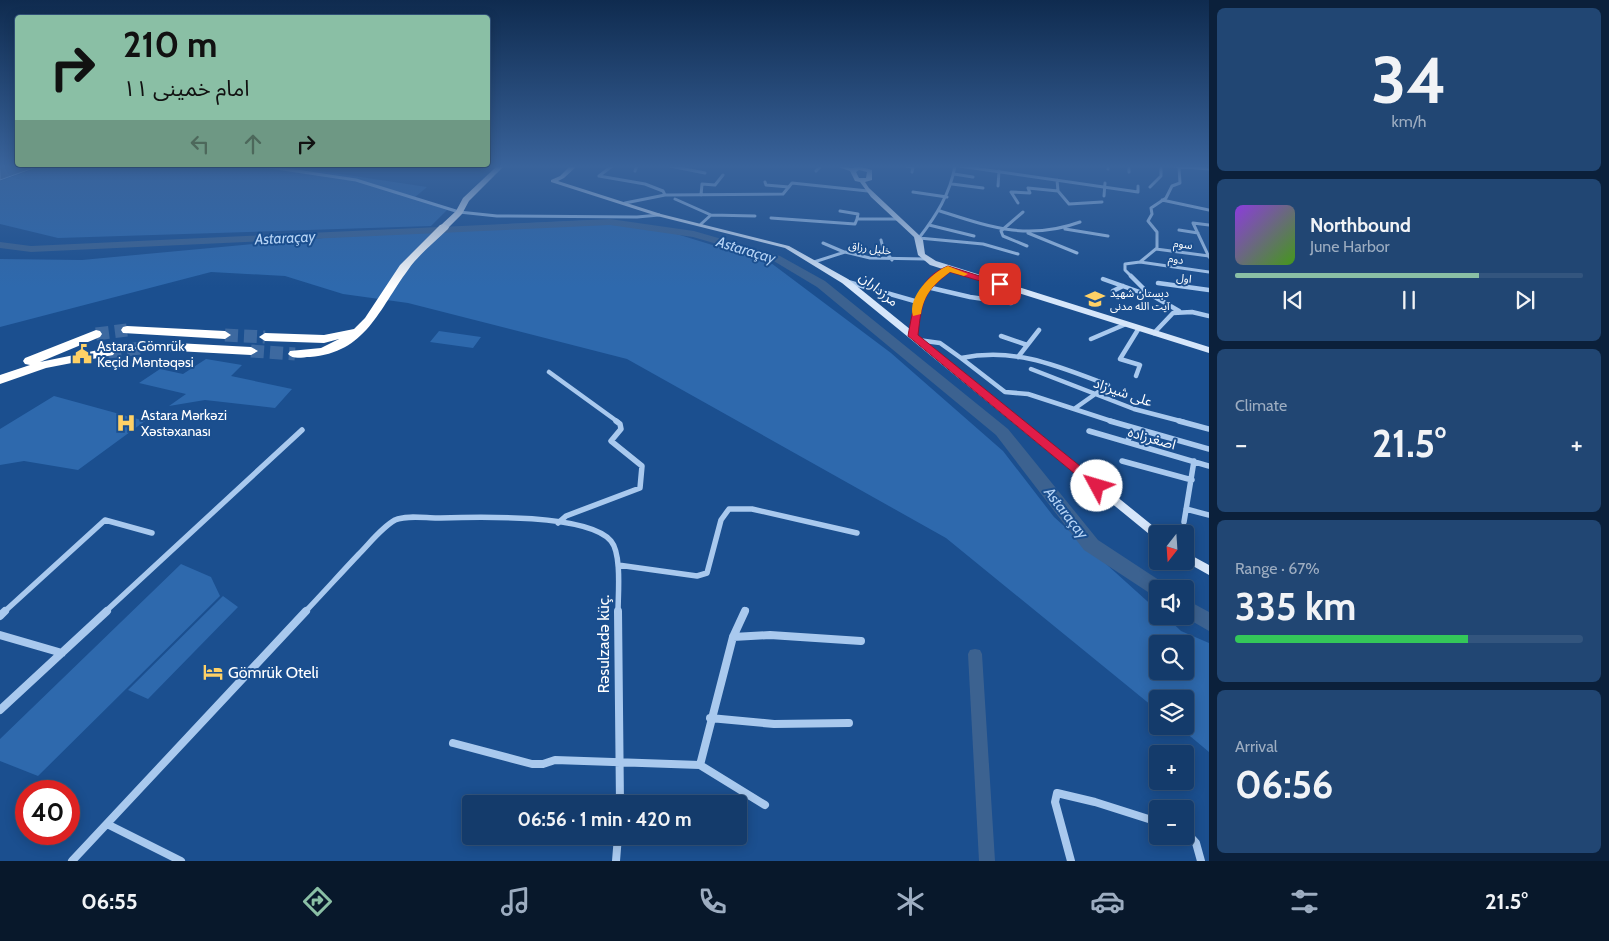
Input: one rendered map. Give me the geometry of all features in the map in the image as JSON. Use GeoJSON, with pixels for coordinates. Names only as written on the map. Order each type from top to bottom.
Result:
{"type":"FeatureCollection","features":[{"type":"Feature","properties":{"kind":"highway"},"geometry":{"type":"LineString","coordinates":[[295,354],[314,354],[334,349],[353,337],[382,302],[404,267],[444,227]]}},
{"type":"Feature","properties":{"kind":"highway"},"geometry":{"type":"LineString","coordinates":[[266,338],[324,339],[338,337],[364,326]]}},
{"type":"Feature","properties":{"kind":"highway"},"geometry":{"type":"LineString","coordinates":[[127,330],[225,335]]}},
{"type":"Feature","properties":{"kind":"highway"},"geometry":{"type":"LineString","coordinates":[[0,374],[72,342],[96,334]]}},
{"type":"Feature","properties":{"kind":"highway"},"geometry":{"type":"LineString","coordinates":[[141,348],[176,346],[251,351]]}},
{"type":"Feature","properties":{"kind":"highway"},"geometry":{"type":"LineString","coordinates":[[0,380],[43,365],[108,352]]}},
{"type":"Feature","properties":{"kind":"main road"},"geometry":{"type":"LineString","coordinates":[[458,206],[459,212]]}},
{"type":"Feature","properties":{"kind":"main road"},"geometry":{"type":"LineString","coordinates":[[444,227],[462,206]]}},
{"type":"Feature","properties":{"kind":"street"},"geometry":{"type":"LineString","coordinates":[[440,206],[459,212],[506,216],[637,217],[659,215]]}},
{"type":"Feature","properties":{"kind":"street","name":"مرزداران"},"geometry":{"type":"LineString","coordinates":[[634,206],[659,215],[787,247],[846,281],[1149,528]]}},
{"type":"Feature","properties":{"kind":"street"},"geometry":{"type":"LineString","coordinates":[[691,206],[711,215],[754,216]]}},
{"type":"Feature","properties":{"kind":"street"},"geometry":{"type":"LineString","coordinates":[[884,206],[918,238],[920,250],[926,259],[948,269],[1209,350]]}},
{"type":"Feature","properties":{"kind":"street"},"geometry":{"type":"LineString","coordinates":[[918,238],[942,206]]}},
{"type":"Feature","properties":{"kind":"street"},"geometry":{"type":"LineString","coordinates":[[1154,206],[1151,208],[1152,214],[1148,221],[1157,232],[1156,249],[1140,262],[1126,264],[1125,270],[1138,284],[1156,298],[1179,311],[1209,316]]}},
{"type":"Feature","properties":{"kind":"street"},"geometry":{"type":"LineString","coordinates":[[1191,206],[1209,210]]}},
{"type":"Feature","properties":{"kind":"street"},"geometry":{"type":"LineString","coordinates":[[771,218],[855,224],[858,214],[840,211]]}},
{"type":"Feature","properties":{"kind":"street"},"geometry":{"type":"LineString","coordinates":[[940,211],[1001,231],[1028,233],[1065,229],[1108,236]]}},
{"type":"Feature","properties":{"kind":"street"},"geometry":{"type":"LineString","coordinates":[[1001,231],[1022,212]]}},
{"type":"Feature","properties":{"kind":"street"},"geometry":{"type":"LineString","coordinates":[[700,224],[711,215]]}},
{"type":"Feature","properties":{"kind":"street"},"geometry":{"type":"LineString","coordinates":[[856,219],[899,219]]}},
{"type":"Feature","properties":{"kind":"street"},"geometry":{"type":"LineString","coordinates":[[1065,229],[1080,222]]}},
{"type":"Feature","properties":{"kind":"street"},"geometry":{"type":"LineString","coordinates":[[1209,224],[1193,223],[1209,256]]}},
{"type":"Feature","properties":{"kind":"street"},"geometry":{"type":"LineString","coordinates":[[929,225],[974,236]]}},
{"type":"Feature","properties":{"kind":"street"},"geometry":{"type":"LineString","coordinates":[[1180,230],[1198,233]]}},
{"type":"Feature","properties":{"kind":"street"},"geometry":{"type":"LineString","coordinates":[[1001,231],[1002,236],[1027,246]]}},
{"type":"Feature","properties":{"kind":"street"},"geometry":{"type":"LineString","coordinates":[[1028,233],[1077,253]]}},
{"type":"Feature","properties":{"kind":"street"},"geometry":{"type":"LineString","coordinates":[[918,238],[983,244],[1018,254]]}},
{"type":"Feature","properties":{"kind":"street"},"geometry":{"type":"LineString","coordinates":[[881,240],[883,248],[892,260]]}},
{"type":"Feature","properties":{"kind":"street"},"geometry":{"type":"LineString","coordinates":[[824,242],[845,252]]}},
{"type":"Feature","properties":{"kind":"street","name":"سوم"},"geometry":{"type":"LineString","coordinates":[[1156,249],[1209,256]]}},
{"type":"Feature","properties":{"kind":"street","name":"خلیل رزاق"},"geometry":{"type":"LineString","coordinates":[[814,262],[845,252],[870,258],[892,260],[926,259]]}},
{"type":"Feature","properties":{"kind":"street","name":"دوم"},"geometry":{"type":"LineString","coordinates":[[1140,262],[1209,272]]}},
{"type":"Feature","properties":{"kind":"street"},"geometry":{"type":"LineString","coordinates":[[948,269],[930,283],[918,302],[915,338],[940,343],[1004,392],[1028,394],[1134,429],[1209,449]]}},
{"type":"Feature","properties":{"kind":"street"},"geometry":{"type":"LineString","coordinates":[[1103,279],[1156,298]]}},
{"type":"Feature","properties":{"kind":"street"},"geometry":{"type":"LineString","coordinates":[[846,281],[918,302]]}},
{"type":"Feature","properties":{"kind":"street","name":"اول"},"geometry":{"type":"LineString","coordinates":[[1158,283],[1209,290]]}},
{"type":"Feature","properties":{"kind":"street"},"geometry":{"type":"LineString","coordinates":[[1113,291],[1123,286]]}},
{"type":"Feature","properties":{"kind":"street"},"geometry":{"type":"LineString","coordinates":[[927,287],[970,297],[1011,303]]}},
{"type":"Feature","properties":{"kind":"street"},"geometry":{"type":"LineString","coordinates":[[1154,333],[1173,313],[1179,311]]}},
{"type":"Feature","properties":{"kind":"street"},"geometry":{"type":"LineString","coordinates":[[1091,339],[1126,324]]}},
{"type":"Feature","properties":{"kind":"street"},"geometry":{"type":"LineString","coordinates":[[1136,376],[1140,365],[1120,359],[1138,328]]}},
{"type":"Feature","properties":{"kind":"street"},"geometry":{"type":"LineString","coordinates":[[1018,357],[1039,330]]}},
{"type":"Feature","properties":{"kind":"street"},"geometry":{"type":"LineString","coordinates":[[1001,336],[1027,345]]}},
{"type":"Feature","properties":{"kind":"street"},"geometry":{"type":"LineString","coordinates":[[961,358],[992,353],[1018,357],[1069,370],[1108,385],[1074,409]]}},
{"type":"Feature","properties":{"kind":"street","name":"علی شیرزاد"},"geometry":{"type":"LineString","coordinates":[[1031,370],[1134,409],[1209,429]]}},
{"type":"Feature","properties":{"kind":"street"},"geometry":{"type":"LineString","coordinates":[[72,861],[388,525],[405,518],[530,519],[558,522],[566,516],[640,488],[642,484],[642,466],[611,442],[621,429],[620,424],[549,372]]}},
{"type":"Feature","properties":{"kind":"street"},"geometry":{"type":"LineString","coordinates":[[1127,442],[1134,429]]}},
{"type":"Feature","properties":{"kind":"street"},"geometry":{"type":"LineString","coordinates":[[0,710],[302,430]]}},
{"type":"Feature","properties":{"kind":"street","name":"اصغرزاده"},"geometry":{"type":"LineString","coordinates":[[1089,432],[1209,466]]}},
{"type":"Feature","properties":{"kind":"street"},"geometry":{"type":"LineString","coordinates":[[1122,461],[1192,480]]}},
{"type":"Feature","properties":{"kind":"street"},"geometry":{"type":"LineString","coordinates":[[1184,522],[1194,461]]}},
{"type":"Feature","properties":{"kind":"street"},"geometry":{"type":"LineString","coordinates":[[618,565],[697,576],[707,573],[720,520],[729,509],[752,509],[858,533]]}},
{"type":"Feature","properties":{"kind":"street"},"geometry":{"type":"LineString","coordinates":[[1186,509],[1209,515]]}},
{"type":"Feature","properties":{"kind":"street"},"geometry":{"type":"LineString","coordinates":[[0,616],[106,520],[152,533]]}},
{"type":"Feature","properties":{"kind":"street","name":"Rəsulzadə küç."},"geometry":{"type":"LineString","coordinates":[[558,522],[598,532],[610,540],[615,549],[618,565],[620,795]]}},
{"type":"Feature","properties":{"kind":"street"},"geometry":{"type":"LineString","coordinates":[[1194,562],[1209,571]]}},
{"type":"Feature","properties":{"kind":"street"},"geometry":{"type":"LineString","coordinates":[[700,765],[710,718],[733,637],[746,610]]}},
{"type":"Feature","properties":{"kind":"street"},"geometry":{"type":"LineString","coordinates":[[0,635],[62,653]]}},
{"type":"Feature","properties":{"kind":"street"},"geometry":{"type":"LineString","coordinates":[[733,637],[770,635],[861,641]]}},
{"type":"Feature","properties":{"kind":"street"},"geometry":{"type":"LineString","coordinates":[[710,718],[774,724],[848,723]]}},
{"type":"Feature","properties":{"kind":"street"},"geometry":{"type":"LineString","coordinates":[[453,743],[532,764],[543,764],[555,760],[700,765],[765,805]]}},
{"type":"Feature","properties":{"kind":"street"},"geometry":{"type":"LineString","coordinates":[[1071,861],[1054,802],[1058,793],[1095,802],[1149,819]]}},
{"type":"Feature","properties":{"kind":"street"},"geometry":{"type":"LineString","coordinates":[[107,824],[182,861]]}},
{"type":"Feature","properties":{"kind":"street"},"geometry":{"type":"LineString","coordinates":[[1194,841],[1201,861]]}},
{"type":"Feature","properties":{"kind":"street"},"geometry":{"type":"LineString","coordinates":[[616,861],[617,845]]}},
{"type":"Feature","properties":{"kind":"shaded area"},"geometry":{"type":"Polygon","coordinates":[[[0,206],[436,206],[447,210],[431,226],[58,238],[0,224],[0,206]]]}},
{"type":"Feature","properties":{"kind":"shaded area"},"geometry":{"type":"Polygon","coordinates":[[[594,220],[657,228],[771,263],[891,353],[1003,451],[1054,517],[1149,603],[1149,625],[1175,625],[1181,631],[1190,635],[1149,635],[1149,680],[1194,680],[1194,637],[1209,643],[1209,752],[1189,735],[1194,735],[1194,690],[1149,690],[1149,703],[946,538],[627,359],[408,303],[343,294],[285,276],[211,272],[0,327],[0,259],[82,260],[284,241],[508,224],[594,220]]]}},
{"type":"Feature","properties":{"kind":"shaded area"},"geometry":{"type":"Polygon","coordinates":[[[439,331],[481,337],[473,348],[430,342],[439,331]]]}},
{"type":"Feature","properties":{"kind":"shaded area"},"geometry":{"type":"Polygon","coordinates":[[[206,359],[242,365],[231,376],[292,389],[275,408],[205,400],[169,406],[186,394],[139,383],[160,369],[183,374],[206,359]]]}},
{"type":"Feature","properties":{"kind":"shaded area"},"geometry":{"type":"Polygon","coordinates":[[[54,396],[145,421],[78,470],[24,461],[0,465],[0,429],[54,396]]]}},
{"type":"Feature","properties":{"kind":"shaded area"},"geometry":{"type":"Polygon","coordinates":[[[181,564],[211,577],[220,596],[38,776],[0,761],[0,739],[181,564]]]}},
{"type":"Feature","properties":{"kind":"shaded area"},"geometry":{"type":"Polygon","coordinates":[[[223,596],[238,607],[148,699],[128,690],[223,596]]]}},
{"type":"Feature","properties":{"kind":"waterway","name":"Astaraçay"},"geometry":{"type":"LineString","coordinates":[[0,245],[31,249],[610,222],[694,234],[776,258],[821,284],[1002,432],[1091,545],[1149,583]]}},
{"type":"Feature","properties":{"kind":"waterway","name":"Astaraçay"},"geometry":{"type":"LineString","coordinates":[[1194,613],[1209,623]]}},
{"type":"Feature","properties":{"kind":"waterway"},"geometry":{"type":"LineString","coordinates":[[975,654],[987,861]]}},
{"type":"Feature","properties":{"kind":"tunnel"},"geometry":{"type":"LineString","coordinates":[[96,334],[127,330]]}},
{"type":"Feature","properties":{"kind":"tunnel"},"geometry":{"type":"LineString","coordinates":[[225,335],[265,337]]}},
{"type":"Feature","properties":{"kind":"tunnel"},"geometry":{"type":"LineString","coordinates":[[108,352],[141,348]]}},
{"type":"Feature","properties":{"kind":"tunnel"},"geometry":{"type":"LineString","coordinates":[[251,351],[295,354]]}},
{"type":"Feature","properties":{"kind":"slow traffic"},"geometry":{"type":"LineString","coordinates":[[916,314],[918,302],[930,283],[948,269],[964,274]]}},
{"type":"Feature","properties":{"kind":"place","name":"دبستان شهید آیت الله مدنی"},"geometry":{"type":"Point","coordinates":[1095,299]}},
{"type":"Feature","properties":{"kind":"place","name":"Astara Gömrük Keçid Məntəqəsi"},"geometry":{"type":"Point","coordinates":[82,354]}},
{"type":"Feature","properties":{"kind":"place","name":"Astara Mərkəzi Xəstəxanası"},"geometry":{"type":"Point","coordinates":[126,423]}},
{"type":"Feature","properties":{"kind":"place","name":"Gömrük Oteli"},"geometry":{"type":"Point","coordinates":[213,672]}},
{"type":"Feature","properties":{"kind":"route"},"geometry":{"type":"LineString","coordinates":[[1000,284],[948,269],[930,283],[918,302],[913,336],[1097,486]]}}]}
